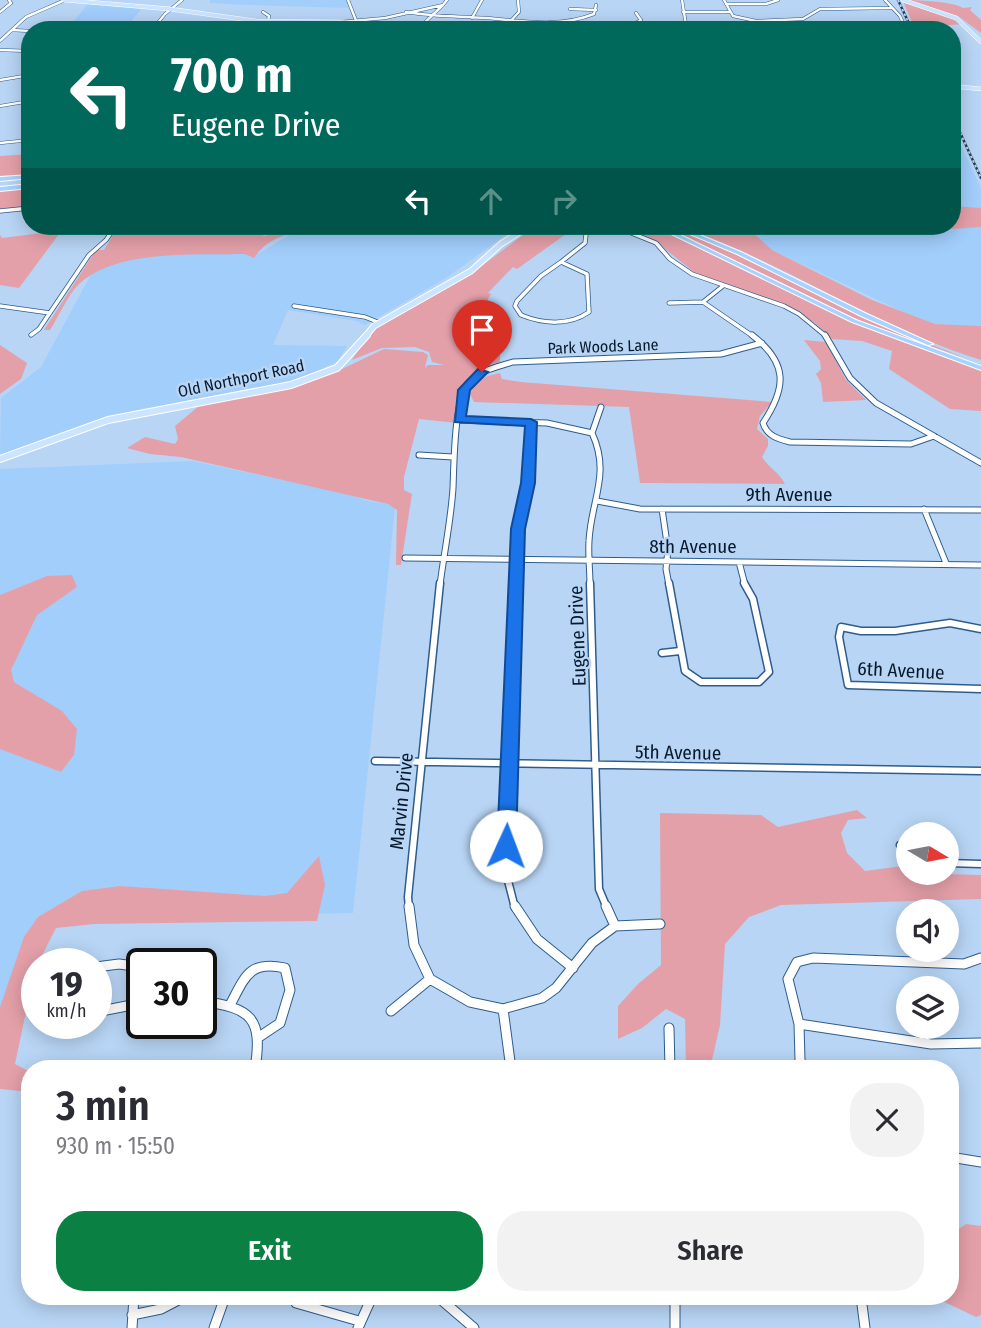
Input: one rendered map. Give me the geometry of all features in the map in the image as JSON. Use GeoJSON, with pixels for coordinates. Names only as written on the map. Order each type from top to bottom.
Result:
{"type":"FeatureCollection","features":[{"type":"Feature","properties":{"kind":"highway"},"geometry":{"type":"LineString","coordinates":[[0,178],[21,177]]}},
{"type":"Feature","properties":{"kind":"highway"},"geometry":{"type":"LineString","coordinates":[[0,188],[21,187]]}},
{"type":"Feature","properties":{"kind":"highway"},"geometry":{"type":"LineString","coordinates":[[677,235],[854,321],[981,368]]}},
{"type":"Feature","properties":{"kind":"highway"},"geometry":{"type":"LineString","coordinates":[[697,235],[732,249],[873,320],[981,362]]}},
{"type":"Feature","properties":{"kind":"main road"},"geometry":{"type":"LineString","coordinates":[[64,0],[268,21]]}},
{"type":"Feature","properties":{"kind":"main road"},"geometry":{"type":"LineString","coordinates":[[903,0],[967,22],[981,42]]}},
{"type":"Feature","properties":{"kind":"main road"},"geometry":{"type":"LineString","coordinates":[[961,87],[981,89]]}},
{"type":"Feature","properties":{"kind":"main road","name":"Old Northport Road"},"geometry":{"type":"LineString","coordinates":[[0,459],[108,420],[291,385],[337,368],[377,325],[471,271],[515,235]]}},
{"type":"Feature","properties":{"kind":"street"},"geometry":{"type":"LineString","coordinates":[[0,12],[11,2],[9,0]]}},
{"type":"Feature","properties":{"kind":"street"},"geometry":{"type":"LineString","coordinates":[[22,21],[30,14],[64,0]]}},
{"type":"Feature","properties":{"kind":"street"},"geometry":{"type":"LineString","coordinates":[[160,21],[182,0]]}},
{"type":"Feature","properties":{"kind":"street"},"geometry":{"type":"LineString","coordinates":[[348,0],[358,21]]}},
{"type":"Feature","properties":{"kind":"street"},"geometry":{"type":"LineString","coordinates":[[428,21],[447,0]]}},
{"type":"Feature","properties":{"kind":"street"},"geometry":{"type":"LineString","coordinates":[[472,18],[482,0]]}},
{"type":"Feature","properties":{"kind":"street"},"geometry":{"type":"LineString","coordinates":[[406,12],[433,17],[511,21],[519,12],[518,0]]}},
{"type":"Feature","properties":{"kind":"street"},"geometry":{"type":"LineString","coordinates":[[682,0],[686,21]]}},
{"type":"Feature","properties":{"kind":"street"},"geometry":{"type":"LineString","coordinates":[[778,0],[766,4],[725,2],[729,12],[737,18],[750,20],[794,20],[807,18],[814,10],[831,8],[891,8]]}},
{"type":"Feature","properties":{"kind":"street"},"geometry":{"type":"LineString","coordinates":[[885,0],[902,21]]}},
{"type":"Feature","properties":{"kind":"street"},"geometry":{"type":"LineString","coordinates":[[828,2],[831,8]]}},
{"type":"Feature","properties":{"kind":"street"},"geometry":{"type":"LineString","coordinates":[[366,21],[443,5]]}},
{"type":"Feature","properties":{"kind":"street"},"geometry":{"type":"LineString","coordinates":[[596,5],[596,10]]}},
{"type":"Feature","properties":{"kind":"street"},"geometry":{"type":"LineString","coordinates":[[570,9],[596,10]]}},
{"type":"Feature","properties":{"kind":"street"},"geometry":{"type":"LineString","coordinates":[[575,21],[596,10]]}},
{"type":"Feature","properties":{"kind":"street"},"geometry":{"type":"LineString","coordinates":[[264,12],[269,16],[268,21]]}},
{"type":"Feature","properties":{"kind":"street"},"geometry":{"type":"LineString","coordinates":[[683,12],[729,12]]}},
{"type":"Feature","properties":{"kind":"street"},"geometry":{"type":"LineString","coordinates":[[636,13],[641,21]]}},
{"type":"Feature","properties":{"kind":"street"},"geometry":{"type":"LineString","coordinates":[[0,41],[21,22]]}},
{"type":"Feature","properties":{"kind":"street"},"geometry":{"type":"LineString","coordinates":[[12,30],[21,30]]}},
{"type":"Feature","properties":{"kind":"street"},"geometry":{"type":"LineString","coordinates":[[0,50],[21,51]]}},
{"type":"Feature","properties":{"kind":"street"},"geometry":{"type":"LineString","coordinates":[[0,80],[21,76]]}},
{"type":"Feature","properties":{"kind":"street"},"geometry":{"type":"LineString","coordinates":[[0,106],[21,102]]}},
{"type":"Feature","properties":{"kind":"street"},"geometry":{"type":"LineString","coordinates":[[0,143],[21,141]]}},
{"type":"Feature","properties":{"kind":"street"},"geometry":{"type":"LineString","coordinates":[[0,211],[21,209]]}},
{"type":"Feature","properties":{"kind":"street"},"geometry":{"type":"LineString","coordinates":[[31,335],[39,329],[89,255],[110,235]]}},
{"type":"Feature","properties":{"kind":"street"},"geometry":{"type":"LineString","coordinates":[[561,262],[587,274],[589,312],[582,318],[567,321],[541,321],[521,315],[515,306],[517,301],[541,276],[585,243],[586,235]]}},
{"type":"Feature","properties":{"kind":"street"},"geometry":{"type":"LineString","coordinates":[[636,235],[656,243],[670,260],[686,270],[723,286],[784,306],[817,327],[828,338],[850,378],[862,391],[981,463]]}},
{"type":"Feature","properties":{"kind":"street"},"geometry":{"type":"LineString","coordinates":[[703,302],[723,286]]}},
{"type":"Feature","properties":{"kind":"street"},"geometry":{"type":"LineString","coordinates":[[669,303],[703,302],[739,324],[774,357],[782,386],[773,410],[763,423],[765,430],[776,438],[790,442],[911,444],[934,436]]}},
{"type":"Feature","properties":{"kind":"street"},"geometry":{"type":"LineString","coordinates":[[0,306],[50,313]]}},
{"type":"Feature","properties":{"kind":"street"},"geometry":{"type":"LineString","coordinates":[[294,306],[350,314],[377,325]]}},
{"type":"Feature","properties":{"kind":"street","name":"Park Woods Lane"},"geometry":{"type":"LineString","coordinates":[[461,401],[467,383],[475,376],[513,362],[721,354],[762,343]]}},
{"type":"Feature","properties":{"kind":"street","name":"Marvin Drive"},"geometry":{"type":"LineString","coordinates":[[430,979],[414,944],[409,922],[408,897],[461,401]]}},
{"type":"Feature","properties":{"kind":"street"},"geometry":{"type":"LineString","coordinates":[[460,420],[531,422],[561,425],[592,433],[601,407]]}},
{"type":"Feature","properties":{"kind":"street"},"geometry":{"type":"LineString","coordinates":[[531,422],[528,483],[518,529],[516,560],[506,873],[508,895],[517,915],[549,952],[573,968]]}},
{"type":"Feature","properties":{"kind":"street","name":"Eugene Drive"},"geometry":{"type":"LineString","coordinates":[[592,433],[601,461],[602,475],[589,539],[599,889],[615,926]]}},
{"type":"Feature","properties":{"kind":"street"},"geometry":{"type":"LineString","coordinates":[[419,456],[453,457]]}},
{"type":"Feature","properties":{"kind":"street","name":"9th Avenue"},"geometry":{"type":"LineString","coordinates":[[597,501],[626,507],[662,509],[981,510]]}},
{"type":"Feature","properties":{"kind":"street"},"geometry":{"type":"LineString","coordinates":[[662,509],[668,561],[666,569],[680,651],[685,671],[701,682],[759,682],[769,672],[753,599],[742,579],[739,562]]}},
{"type":"Feature","properties":{"kind":"street"},"geometry":{"type":"LineString","coordinates":[[924,509],[946,564]]}},
{"type":"Feature","properties":{"kind":"street","name":"8th Avenue"},"geometry":{"type":"LineString","coordinates":[[405,558],[981,565]]}},
{"type":"Feature","properties":{"kind":"street","name":"6th Avenue"},"geometry":{"type":"LineString","coordinates":[[981,629],[950,623],[895,631],[861,631],[841,627],[839,637],[844,656],[842,667],[848,685],[981,689]]}},
{"type":"Feature","properties":{"kind":"street"},"geometry":{"type":"LineString","coordinates":[[662,653],[680,651]]}},
{"type":"Feature","properties":{"kind":"street","name":"5th Avenue"},"geometry":{"type":"LineString","coordinates":[[375,761],[597,767],[981,771]]}},
{"type":"Feature","properties":{"kind":"street"},"geometry":{"type":"LineString","coordinates":[[959,863],[981,864]]}},
{"type":"Feature","properties":{"kind":"street"},"geometry":{"type":"LineString","coordinates":[[391,1011],[430,979],[451,994],[470,1002],[503,1009],[541,998],[556,988],[592,943],[615,926],[660,924]]}},
{"type":"Feature","properties":{"kind":"street"},"geometry":{"type":"LineString","coordinates":[[800,1060],[799,1024],[788,979],[797,962],[813,958],[964,964],[981,958]]}},
{"type":"Feature","properties":{"kind":"street"},"geometry":{"type":"LineString","coordinates":[[230,1005],[251,969],[267,963],[285,968],[290,990],[279,1023],[259,1037]]}},
{"type":"Feature","properties":{"kind":"street"},"geometry":{"type":"LineString","coordinates":[[217,1003],[230,1005],[247,1015],[259,1037],[256,1060]]}},
{"type":"Feature","properties":{"kind":"street"},"geometry":{"type":"LineString","coordinates":[[503,1009],[510,1060]]}},
{"type":"Feature","properties":{"kind":"street"},"geometry":{"type":"LineString","coordinates":[[799,1024],[931,1044],[981,1043]]}},
{"type":"Feature","properties":{"kind":"street"},"geometry":{"type":"LineString","coordinates":[[669,1028],[670,1060]]}},
{"type":"Feature","properties":{"kind":"street"},"geometry":{"type":"LineString","coordinates":[[959,1158],[981,1162]]}},
{"type":"Feature","properties":{"kind":"street"},"geometry":{"type":"LineString","coordinates":[[132,1328],[133,1305]]}},
{"type":"Feature","properties":{"kind":"street"},"geometry":{"type":"LineString","coordinates":[[132,1315],[154,1311],[167,1305]]}},
{"type":"Feature","properties":{"kind":"street"},"geometry":{"type":"LineString","coordinates":[[214,1328],[221,1305]]}},
{"type":"Feature","properties":{"kind":"street"},"geometry":{"type":"LineString","coordinates":[[302,1305],[359,1325],[368,1305]]}},
{"type":"Feature","properties":{"kind":"street"},"geometry":{"type":"LineString","coordinates":[[447,1305],[474,1328]]}},
{"type":"Feature","properties":{"kind":"street"},"geometry":{"type":"LineString","coordinates":[[675,1305],[676,1328]]}},
{"type":"Feature","properties":{"kind":"street"},"geometry":{"type":"LineString","coordinates":[[862,1305],[865,1328]]}},
{"type":"Feature","properties":{"kind":"shaded area"},"geometry":{"type":"Polygon","coordinates":[[[210,0],[347,0],[349,8],[210,3],[210,0]]]}},
{"type":"Feature","properties":{"kind":"shaded area"},"geometry":{"type":"Polygon","coordinates":[[[907,0],[972,7],[970,10],[981,20],[981,33],[958,16],[907,0]]]}},
{"type":"Feature","properties":{"kind":"shaded area"},"geometry":{"type":"Polygon","coordinates":[[[903,1],[957,18],[966,24],[961,24],[961,21],[911,21],[903,1]]]}},
{"type":"Feature","properties":{"kind":"shaded area"},"geometry":{"type":"Polygon","coordinates":[[[89,3],[143,7],[131,21],[74,21],[89,3]]]}},
{"type":"Feature","properties":{"kind":"shaded area"},"geometry":{"type":"Polygon","coordinates":[[[961,145],[981,188],[981,326],[933,326],[772,250],[756,235],[961,235],[961,145]]]}},
{"type":"Feature","properties":{"kind":"shaded area"},"geometry":{"type":"Polygon","coordinates":[[[21,155],[21,176],[0,178],[0,156],[21,155]]]}},
{"type":"Feature","properties":{"kind":"shaded area"},"geometry":{"type":"Polygon","coordinates":[[[21,188],[21,208],[0,210],[0,189],[21,188]]]}},
{"type":"Feature","properties":{"kind":"shaded area"},"geometry":{"type":"Polygon","coordinates":[[[961,207],[981,208],[981,227],[961,228],[961,207]]]}},
{"type":"Feature","properties":{"kind":"shaded area"},"geometry":{"type":"Polygon","coordinates":[[[0,235],[2,238],[58,235],[19,288],[0,285],[0,235]]]}},
{"type":"Feature","properties":{"kind":"shaded area"},"geometry":{"type":"Polygon","coordinates":[[[113,235],[287,235],[267,244],[254,258],[245,254],[158,256],[114,265],[79,284],[50,330],[44,330],[96,250],[104,250],[113,235]]]}},
{"type":"Feature","properties":{"kind":"shaded area"},"geometry":{"type":"Polygon","coordinates":[[[289,235],[506,235],[446,278],[365,325],[356,321],[288,310],[273,345],[347,346],[338,361],[304,377],[108,418],[0,458],[1,398],[41,367],[103,252],[258,254],[289,235]]]}},
{"type":"Feature","properties":{"kind":"shaded area"},"geometry":{"type":"Polygon","coordinates":[[[523,235],[565,235],[517,269],[513,267],[488,293],[491,294],[482,310],[502,325],[507,325],[500,329],[500,362],[477,370],[465,382],[459,400],[457,423],[419,419],[404,477],[404,490],[412,494],[401,565],[396,565],[397,510],[388,504],[181,457],[150,454],[127,448],[145,437],[175,444],[178,439],[175,426],[200,405],[296,387],[384,349],[423,352],[428,355],[425,368],[428,365],[444,365],[432,362],[429,352],[415,347],[382,348],[352,360],[369,333],[475,271],[523,235]]]}},
{"type":"Feature","properties":{"kind":"shaded area"},"geometry":{"type":"Polygon","coordinates":[[[643,235],[674,235],[846,318],[981,369],[981,411],[950,409],[889,369],[892,351],[862,341],[832,339],[815,323],[794,310],[695,273],[654,240],[643,235]]]}},
{"type":"Feature","properties":{"kind":"shaded area"},"geometry":{"type":"Polygon","coordinates":[[[681,235],[701,237],[875,323],[966,358],[873,327],[681,235]]]}},
{"type":"Feature","properties":{"kind":"shaded area"},"geometry":{"type":"Polygon","coordinates":[[[703,235],[756,235],[772,250],[872,300],[935,324],[981,326],[981,360],[903,330],[703,235]]]}},
{"type":"Feature","properties":{"kind":"shaded area"},"geometry":{"type":"Polygon","coordinates":[[[804,340],[826,342],[846,380],[866,400],[823,402],[821,383],[816,374],[821,369],[820,361],[804,340]]]}},
{"type":"Feature","properties":{"kind":"shaded area"},"geometry":{"type":"Polygon","coordinates":[[[0,345],[27,363],[21,379],[0,394],[0,345]]]}},
{"type":"Feature","properties":{"kind":"shaded area"},"geometry":{"type":"Polygon","coordinates":[[[500,373],[502,379],[521,382],[772,402],[760,416],[757,429],[768,439],[768,446],[762,457],[785,484],[640,483],[629,407],[474,402],[469,392],[476,384],[486,377],[500,373]]]}},
{"type":"Feature","properties":{"kind":"shaded area"},"geometry":{"type":"Polygon","coordinates":[[[193,461],[353,495],[395,508],[353,913],[49,918],[37,948],[21,948],[21,989],[0,1043],[0,469],[193,461]]]}},
{"type":"Feature","properties":{"kind":"shaded area"},"geometry":{"type":"Polygon","coordinates":[[[72,575],[77,587],[37,615],[11,670],[14,682],[62,711],[77,729],[74,755],[61,772],[0,749],[0,595],[47,576],[72,575]]]}},
{"type":"Feature","properties":{"kind":"shaded area"},"geometry":{"type":"Polygon","coordinates":[[[857,810],[867,818],[848,820],[841,833],[847,853],[865,871],[896,867],[896,886],[959,886],[959,874],[981,875],[981,899],[896,899],[896,902],[781,905],[749,917],[725,944],[720,1025],[712,1060],[686,1060],[685,1019],[666,1009],[642,1028],[618,1039],[618,1006],[638,984],[661,965],[660,813],[761,815],[778,827],[857,810]]]}},
{"type":"Feature","properties":{"kind":"shaded area"},"geometry":{"type":"Polygon","coordinates":[[[319,856],[325,885],[317,921],[94,924],[56,928],[46,948],[21,948],[21,1036],[15,1064],[21,1067],[21,1091],[0,1089],[0,1007],[24,937],[38,917],[82,891],[120,886],[265,896],[287,893],[319,856]]]}},
{"type":"Feature","properties":{"kind":"shaded area"},"geometry":{"type":"Polygon","coordinates":[[[966,1224],[981,1226],[981,1315],[976,1317],[951,1305],[959,1305],[959,1229],[966,1224]]]}},
{"type":"Feature","properties":{"kind":"railway"},"geometry":{"type":"LineString","coordinates":[[898,0],[908,21]]}},
{"type":"Feature","properties":{"kind":"railway"},"geometry":{"type":"LineString","coordinates":[[961,135],[981,178]]}},
{"type":"Feature","properties":{"kind":"route"},"geometry":{"type":"LineString","coordinates":[[482,372],[467,383],[462,396],[460,420],[531,422],[527,492],[518,529],[506,846]]}}]}
